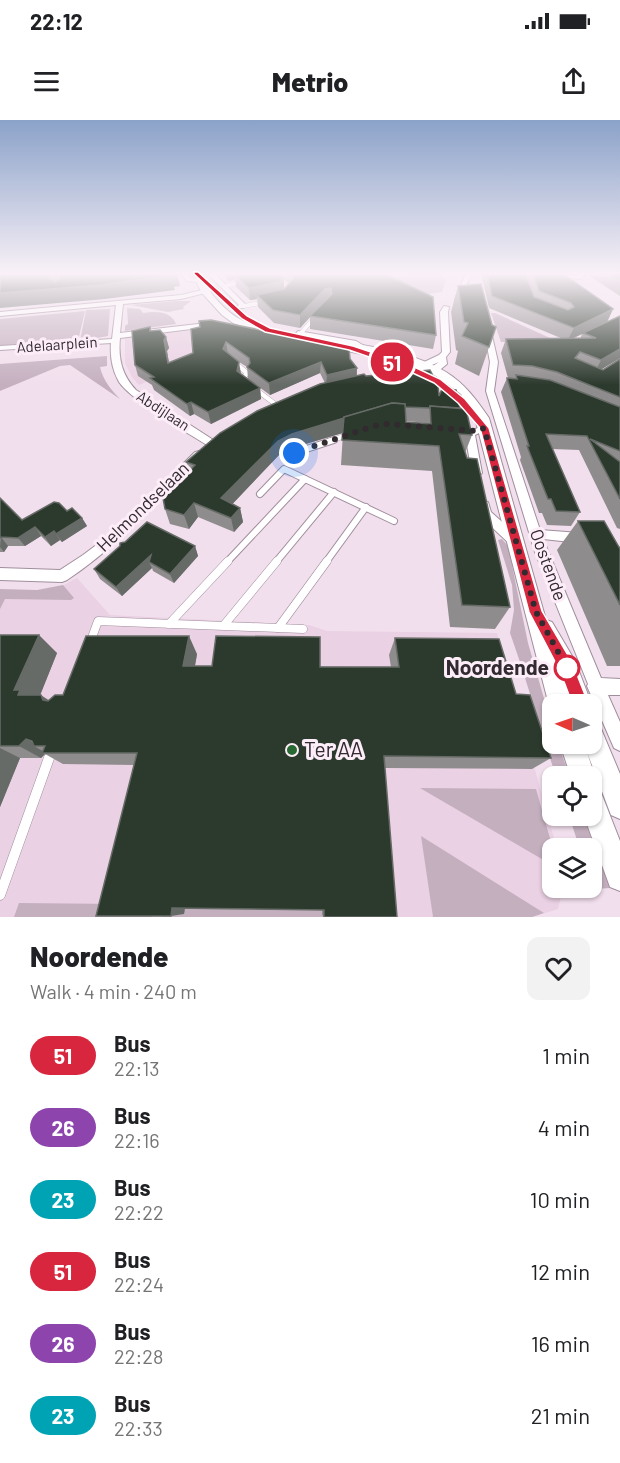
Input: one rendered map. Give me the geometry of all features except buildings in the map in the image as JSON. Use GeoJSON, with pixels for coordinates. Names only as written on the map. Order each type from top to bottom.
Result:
{"type":"FeatureCollection","features":[{"type":"Feature","properties":{"kind":"main road"},"geometry":{"type":"LineString","coordinates":[[228,310],[234,319],[268,330],[351,348],[426,370]]}},
{"type":"Feature","properties":{"kind":"main road"},"geometry":{"type":"LineString","coordinates":[[241,310],[244,317],[268,330]]}},
{"type":"Feature","properties":{"kind":"main road"},"geometry":{"type":"LineString","coordinates":[[351,348],[367,350],[426,370]]}},
{"type":"Feature","properties":{"kind":"main road","name":"Oostende"},"geometry":{"type":"LineString","coordinates":[[426,370],[455,394],[481,429],[536,612],[556,694]]}},
{"type":"Feature","properties":{"kind":"main road","name":"Oostende"},"geometry":{"type":"LineString","coordinates":[[536,612],[567,668],[577,694]]}},
{"type":"Feature","properties":{"kind":"main road"},"geometry":{"type":"LineString","coordinates":[[600,754],[620,806]]}},
{"type":"Feature","properties":{"kind":"main road"},"geometry":{"type":"LineString","coordinates":[[601,826],[620,877]]}},
{"type":"Feature","properties":{"kind":"street"},"geometry":{"type":"LineString","coordinates":[[0,314],[46,310]]}},
{"type":"Feature","properties":{"kind":"street","name":"Abdijlaan"},"geometry":{"type":"LineString","coordinates":[[119,310],[115,338],[117,371],[122,380],[133,392],[216,440]]}},
{"type":"Feature","properties":{"kind":"street"},"geometry":{"type":"LineString","coordinates":[[426,370],[443,364],[442,357],[447,349],[443,310]]}},
{"type":"Feature","properties":{"kind":"street","name":"Oostende"},"geometry":{"type":"LineString","coordinates":[[484,319],[494,346],[496,383],[490,390],[536,534],[595,686],[620,742]]}},
{"type":"Feature","properties":{"kind":"street","name":"Adelaarplein"},"geometry":{"type":"LineString","coordinates":[[0,348],[115,338],[211,324],[234,327]]}},
{"type":"Feature","properties":{"kind":"street"},"geometry":{"type":"LineString","coordinates":[[299,335],[353,343],[367,350]]}},
{"type":"Feature","properties":{"kind":"street","name":"Oostende"},"geometry":{"type":"LineString","coordinates":[[481,429],[470,434],[485,514],[516,542]]}},
{"type":"Feature","properties":{"kind":"street","name":"Helmondselaan"},"geometry":{"type":"LineString","coordinates":[[0,574],[62,576],[115,537],[216,440]]}},
{"type":"Feature","properties":{"kind":"street"},"geometry":{"type":"LineString","coordinates":[[536,534],[589,539]]}},
{"type":"Feature","properties":{"kind":"street"},"geometry":{"type":"LineString","coordinates":[[595,686],[620,687]]}},
{"type":"Feature","properties":{"kind":"lane"},"geometry":{"type":"LineString","coordinates":[[299,335],[321,311]]}},
{"type":"Feature","properties":{"kind":"lane"},"geometry":{"type":"LineString","coordinates":[[230,358],[247,373],[242,380],[278,408]]}},
{"type":"Feature","properties":{"kind":"lane"},"geometry":{"type":"LineString","coordinates":[[465,428],[481,429]]}},
{"type":"Feature","properties":{"kind":"lane"},"geometry":{"type":"LineString","coordinates":[[294,453],[351,434]]}},
{"type":"Feature","properties":{"kind":"lane"},"geometry":{"type":"LineString","coordinates":[[260,494],[284,469],[394,521]]}},
{"type":"Feature","properties":{"kind":"lane"},"geometry":{"type":"LineString","coordinates":[[169,624],[305,479]]}},
{"type":"Feature","properties":{"kind":"lane"},"geometry":{"type":"LineString","coordinates":[[224,625],[334,492]]}},
{"type":"Feature","properties":{"kind":"lane"},"geometry":{"type":"LineString","coordinates":[[278,628],[366,507]]}},
{"type":"Feature","properties":{"kind":"lane"},"geometry":{"type":"LineString","coordinates":[[88,650],[98,621],[303,629]]}},
{"type":"Feature","properties":{"kind":"lane"},"geometry":{"type":"LineString","coordinates":[[0,895],[49,758]]}},
{"type":"Feature","properties":{"kind":"shaded area"},"geometry":{"type":"Polygon","coordinates":[[[86,310],[110,310],[108,336],[80,341],[86,310]]]}},
{"type":"Feature","properties":{"kind":"shaded area"},"geometry":{"type":"Polygon","coordinates":[[[127,310],[167,314],[176,324],[125,331],[125,326],[128,324],[127,310]]]}},
{"type":"Feature","properties":{"kind":"shaded area"},"geometry":{"type":"Polygon","coordinates":[[[85,311],[78,341],[0,347],[0,319],[85,311]]]}},
{"type":"Feature","properties":{"kind":"shaded area"},"geometry":{"type":"Polygon","coordinates":[[[491,313],[495,313],[559,342],[501,342],[491,313]]]}},
{"type":"Feature","properties":{"kind":"shaded area"},"geometry":{"type":"Polygon","coordinates":[[[196,330],[216,351],[139,385],[132,377],[125,363],[125,338],[196,330]]]}},
{"type":"Feature","properties":{"kind":"shaded area"},"geometry":{"type":"Polygon","coordinates":[[[107,356],[107,366],[100,367],[101,372],[120,399],[70,365],[60,366],[0,391],[0,364],[107,356]]]}},
{"type":"Feature","properties":{"kind":"shaded area"},"geometry":{"type":"Polygon","coordinates":[[[502,539],[508,546],[528,643],[543,694],[542,732],[510,633],[514,610],[512,585],[498,540],[502,539]]]}},
{"type":"Feature","properties":{"kind":"shaded area","name":"Ter AA"},"geometry":{"type":"Polygon","coordinates":[[[77,578],[110,615],[309,625],[327,631],[497,633],[542,795],[542,826],[551,826],[554,838],[542,838],[542,898],[561,898],[558,909],[532,917],[0,917],[0,590],[44,591],[60,587],[77,578]]]}},
{"type":"Feature","properties":{"kind":"shaded area"},"geometry":{"type":"Polygon","coordinates":[[[63,585],[74,598],[71,600],[5,599],[0,609],[0,589],[37,590],[63,585]]]}},
{"type":"Feature","properties":{"kind":"shaded area"},"geometry":{"type":"Polygon","coordinates":[[[549,754],[562,754],[566,766],[553,766],[549,754]]]}},
{"type":"Feature","properties":{"kind":"shaded area"},"geometry":{"type":"Polygon","coordinates":[[[420,788],[536,789],[542,810],[542,826],[546,826],[550,838],[542,838],[542,859],[420,788]]]}},
{"type":"Feature","properties":{"kind":"shaded area"},"geometry":{"type":"Polygon","coordinates":[[[572,826],[587,826],[591,838],[576,838],[572,826]]]}},
{"type":"Feature","properties":{"kind":"shaded area"},"geometry":{"type":"Polygon","coordinates":[[[421,836],[544,913],[532,917],[433,917],[421,836]]]}},
{"type":"Feature","properties":{"kind":"shaded area"},"geometry":{"type":"Polygon","coordinates":[[[602,867],[610,888],[602,889],[602,867]]]}},
{"type":"Feature","properties":{"kind":"shaded area"},"geometry":{"type":"Polygon","coordinates":[[[19,903],[119,904],[153,914],[152,917],[14,917],[19,903]]]}},
{"type":"Feature","properties":{"kind":"shaded area"},"geometry":{"type":"Polygon","coordinates":[[[185,907],[322,909],[322,915],[359,917],[161,917],[162,914],[185,907]]]}},
{"type":"Feature","properties":{"kind":"bus line","name":"51"},"geometry":{"type":"LineString","coordinates":[[237,310],[250,321],[268,330],[351,348],[422,373],[449,389],[461,401],[484,428],[536,612],[567,668],[577,694]]}},
{"type":"Feature","properties":{"kind":"place","name":"Noordende"},"geometry":{"type":"Point","coordinates":[567,668]}},
{"type":"Feature","properties":{"kind":"place","name":"Ter AA"},"geometry":{"type":"Point","coordinates":[292,750]}},
{"type":"Feature","properties":{"kind":"route"},"geometry":{"type":"LineString","coordinates":[[294,453],[374,426],[387,424],[465,428],[477,431],[484,428],[536,612],[567,668]]}}]}
